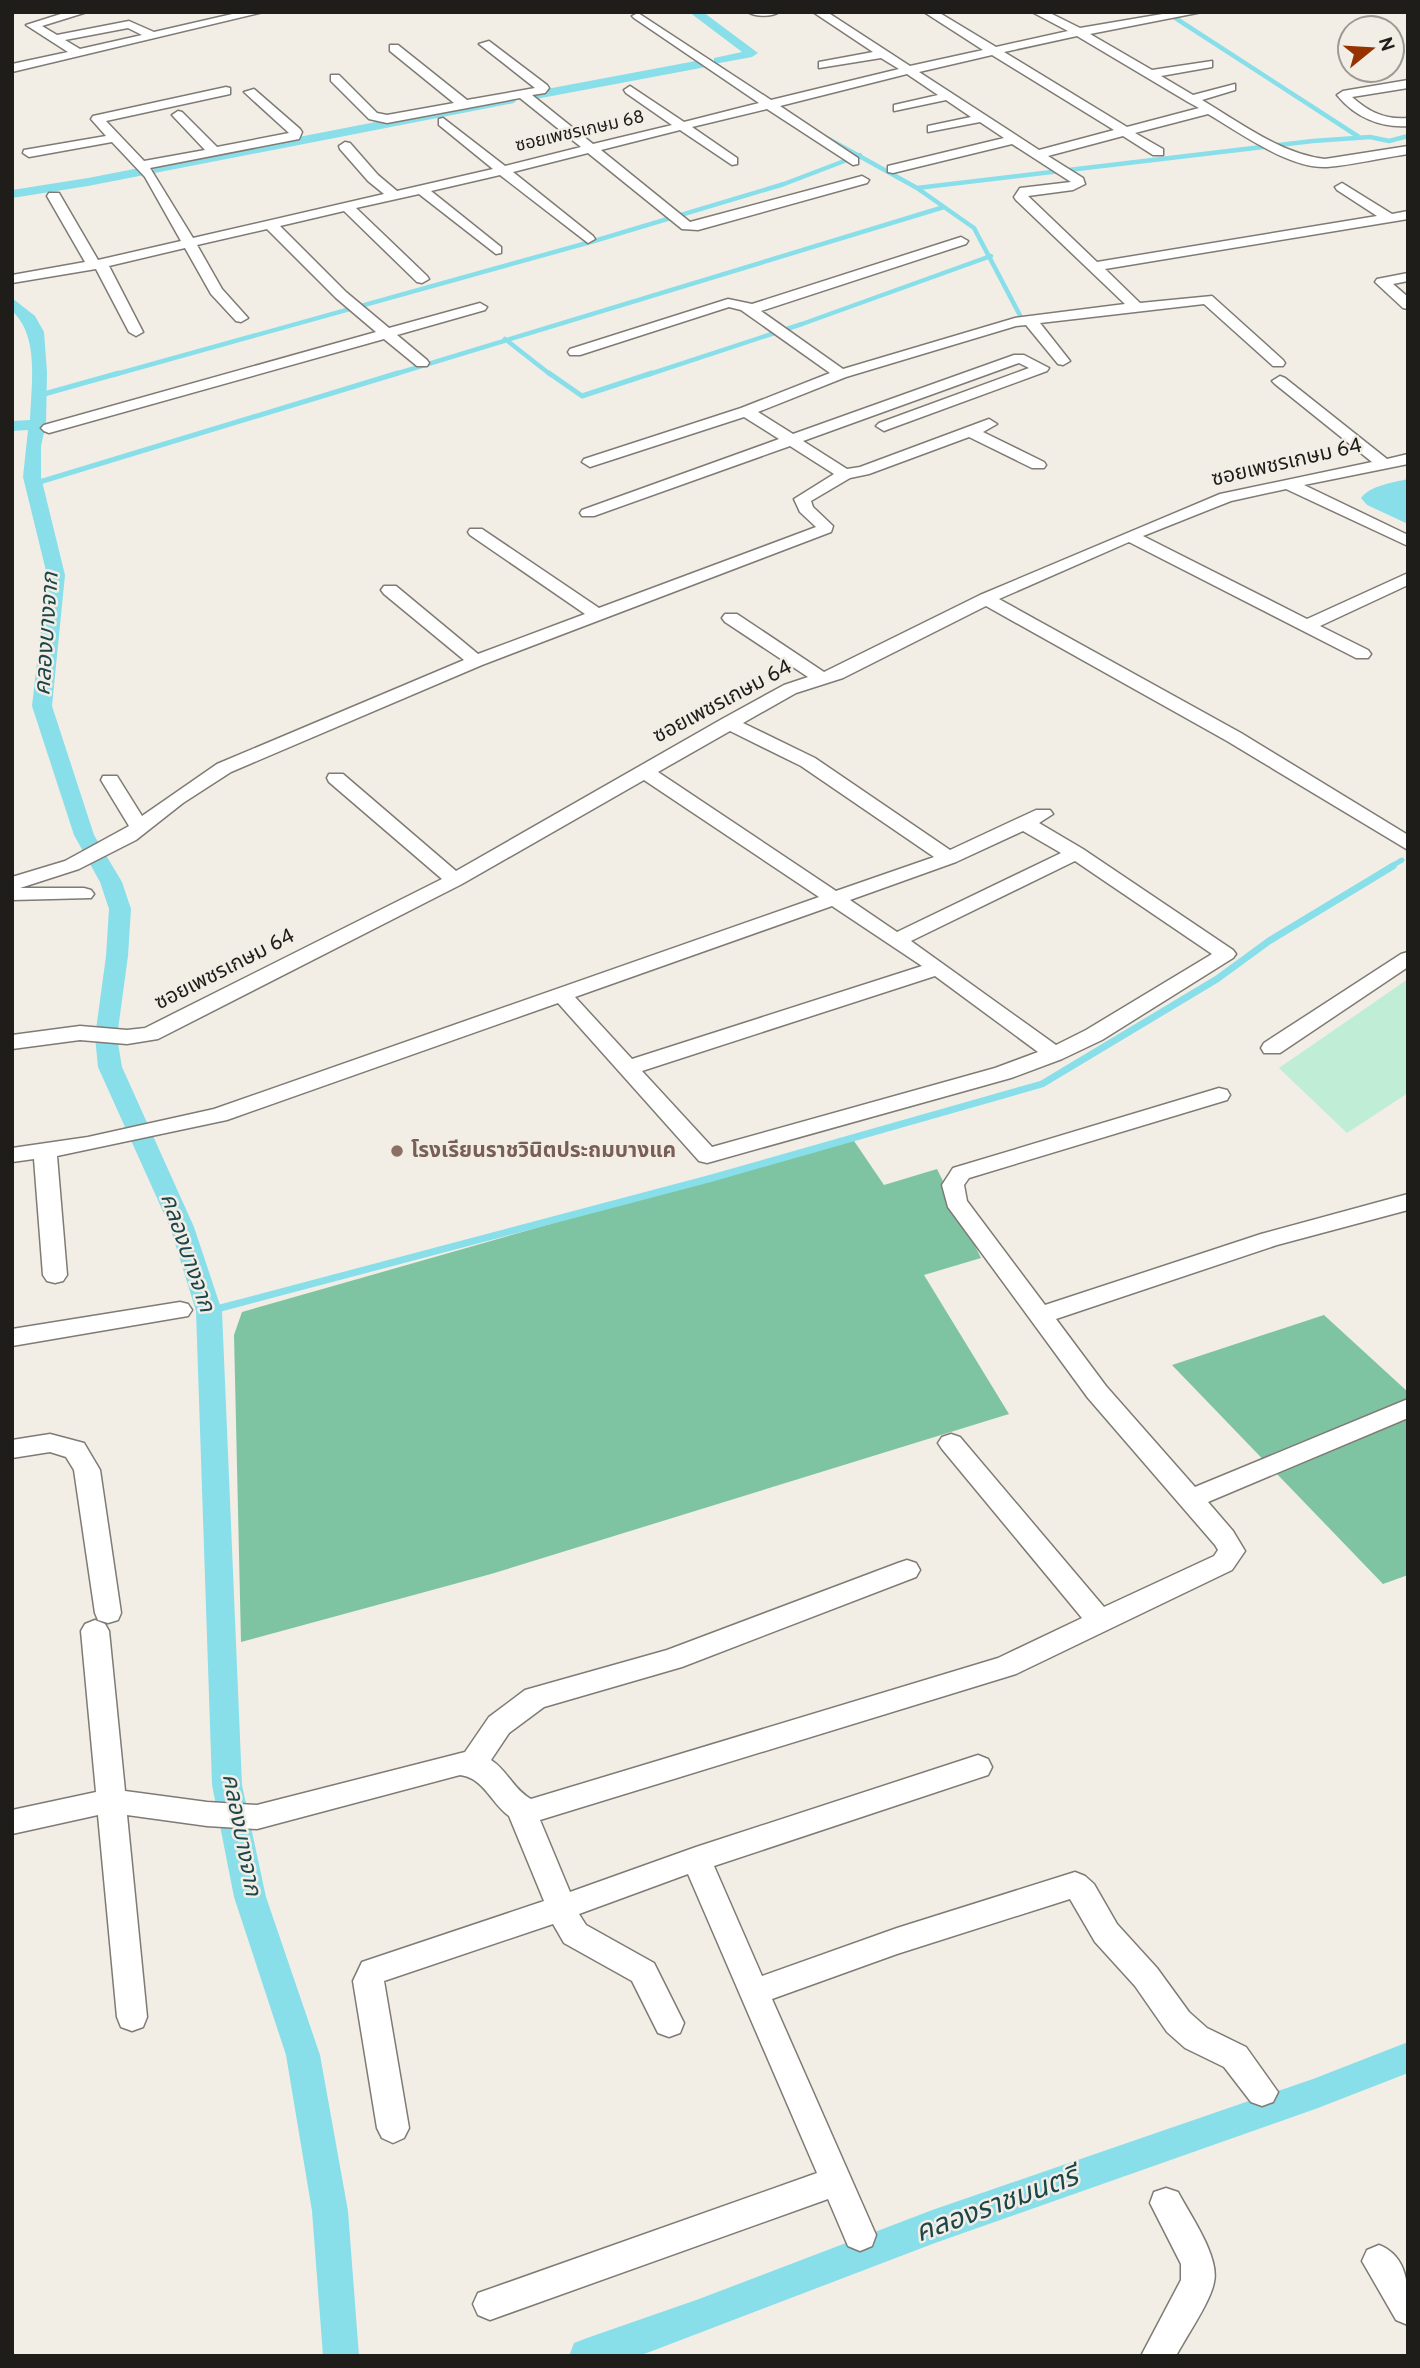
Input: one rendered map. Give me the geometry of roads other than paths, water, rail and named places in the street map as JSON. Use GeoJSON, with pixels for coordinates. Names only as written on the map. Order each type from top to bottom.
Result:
{"type":"FeatureCollection","features":[{"type":"Feature","properties":{"kind":"street"},"geometry":{"type":"LineString","coordinates":[[19,25],[32,25],[81,12]]}},
{"type":"Feature","properties":{"kind":"street"},"geometry":{"type":"LineString","coordinates":[[12,68],[257,12]]}},
{"type":"Feature","properties":{"kind":"street"},"geometry":{"type":"LineString","coordinates":[[754,12],[773,12]]}},
{"type":"Feature","properties":{"kind":"street"},"geometry":{"type":"LineString","coordinates":[[819,12],[1078,181],[1079,184],[1030,190],[1021,194],[1021,197],[1135,306]]}},
{"type":"Feature","properties":{"kind":"street"},"geometry":{"type":"LineString","coordinates":[[930,12],[1158,152]]}},
{"type":"Feature","properties":{"kind":"street"},"geometry":{"type":"LineString","coordinates":[[1038,12],[1079,32],[1273,147],[1317,163],[1408,150]]}},
{"type":"Feature","properties":{"kind":"street"},"geometry":{"type":"LineString","coordinates":[[1106,12],[1118,23]]}},
{"type":"Feature","properties":{"kind":"street","name":"ซอยเพชรเกษม 68"},"geometry":{"type":"LineString","coordinates":[[16,279],[97,265],[684,128],[910,70],[1118,23],[1191,13]]}},
{"type":"Feature","properties":{"kind":"street"},"geometry":{"type":"LineString","coordinates":[[638,16],[852,161]]}},
{"type":"Feature","properties":{"kind":"street"},"geometry":{"type":"LineString","coordinates":[[54,39],[129,23],[153,36]]}},
{"type":"Feature","properties":{"kind":"street"},"geometry":{"type":"LineString","coordinates":[[32,25],[78,53]]}},
{"type":"Feature","properties":{"kind":"street"},"geometry":{"type":"LineString","coordinates":[[335,78],[373,116],[387,119],[523,94],[542,88],[485,44]]}},
{"type":"Feature","properties":{"kind":"street"},"geometry":{"type":"LineString","coordinates":[[394,48],[465,105]]}},
{"type":"Feature","properties":{"kind":"street"},"geometry":{"type":"LineString","coordinates":[[823,65],[883,54]]}},
{"type":"Feature","properties":{"kind":"street"},"geometry":{"type":"LineString","coordinates":[[1151,74],[1208,64]]}},
{"type":"Feature","properties":{"kind":"street"},"geometry":{"type":"LineString","coordinates":[[1408,84],[1343,95],[1382,122],[1408,122]]}},
{"type":"Feature","properties":{"kind":"street"},"geometry":{"type":"LineString","coordinates":[[1192,99],[1231,87]]}},
{"type":"Feature","properties":{"kind":"street"},"geometry":{"type":"LineString","coordinates":[[630,90],[732,161]]}},
{"type":"Feature","properties":{"kind":"street"},"geometry":{"type":"LineString","coordinates":[[226,92],[97,120],[144,170],[216,291],[241,318]]}},
{"type":"Feature","properties":{"kind":"street"},"geometry":{"type":"LineString","coordinates":[[144,170],[214,152],[295,136],[296,132],[250,92]]}},
{"type":"Feature","properties":{"kind":"street"},"geometry":{"type":"LineString","coordinates":[[523,94],[679,220],[693,228],[862,180]]}},
{"type":"Feature","properties":{"kind":"street"},"geometry":{"type":"LineString","coordinates":[[898,108],[948,96]]}},
{"type":"Feature","properties":{"kind":"street"},"geometry":{"type":"LineString","coordinates":[[1039,154],[1210,109]]}},
{"type":"Feature","properties":{"kind":"street"},"geometry":{"type":"LineString","coordinates":[[178,115],[214,152]]}},
{"type":"Feature","properties":{"kind":"street"},"geometry":{"type":"LineString","coordinates":[[932,129],[982,118]]}},
{"type":"Feature","properties":{"kind":"street"},"geometry":{"type":"LineString","coordinates":[[443,122],[587,239]]}},
{"type":"Feature","properties":{"kind":"street"},"geometry":{"type":"LineString","coordinates":[[29,153],[115,138]]}},
{"type":"Feature","properties":{"kind":"street"},"geometry":{"type":"LineString","coordinates":[[893,169],[1016,139]]}},
{"type":"Feature","properties":{"kind":"street"},"geometry":{"type":"LineString","coordinates":[[345,146],[373,178],[394,195]]}},
{"type":"Feature","properties":{"kind":"street"},"geometry":{"type":"LineString","coordinates":[[1342,187],[1389,218]]}},
{"type":"Feature","properties":{"kind":"street"},"geometry":{"type":"LineString","coordinates":[[421,189],[496,250]]}},
{"type":"Feature","properties":{"kind":"street"},"geometry":{"type":"LineString","coordinates":[[54,196],[136,332]]}},
{"type":"Feature","properties":{"kind":"street"},"geometry":{"type":"LineString","coordinates":[[347,206],[422,279]]}},
{"type":"Feature","properties":{"kind":"street"},"geometry":{"type":"LineString","coordinates":[[1093,267],[1408,215]]}},
{"type":"Feature","properties":{"kind":"street"},"geometry":{"type":"LineString","coordinates":[[270,224],[341,295],[422,363]]}},
{"type":"Feature","properties":{"kind":"street"},"geometry":{"type":"LineString","coordinates":[[749,310],[961,241]]}},
{"type":"Feature","properties":{"kind":"street"},"geometry":{"type":"LineString","coordinates":[[1408,277],[1382,282],[1408,305]]}},
{"type":"Feature","properties":{"kind":"street"},"geometry":{"type":"LineString","coordinates":[[590,463],[746,411],[841,374],[1024,320],[1207,299],[1278,363]]}},
{"type":"Feature","properties":{"kind":"street"},"geometry":{"type":"LineString","coordinates":[[575,352],[728,303],[749,310],[841,374]]}},
{"type":"Feature","properties":{"kind":"street"},"geometry":{"type":"LineString","coordinates":[[49,428],[480,307]]}},
{"type":"Feature","properties":{"kind":"street"},"geometry":{"type":"LineString","coordinates":[[1024,320],[1063,361]]}},
{"type":"Feature","properties":{"kind":"street"},"geometry":{"type":"LineString","coordinates":[[589,513],[1019,358],[1042,368],[884,426]]}},
{"type":"Feature","properties":{"kind":"street"},"geometry":{"type":"LineString","coordinates":[[1280,382],[1383,463]]}},
{"type":"Feature","properties":{"kind":"street"},"geometry":{"type":"LineString","coordinates":[[746,411],[843,474]]}},
{"type":"Feature","properties":{"kind":"street"},"geometry":{"type":"LineString","coordinates":[[12,884],[72,865],[134,832],[176,799],[224,768],[476,661],[825,529],[806,509],[802,499],[843,474],[863,471],[989,424]]}},
{"type":"Feature","properties":{"kind":"street"},"geometry":{"type":"LineString","coordinates":[[970,431],[1038,465]]}},
{"type":"Feature","properties":{"kind":"street","name":"ซอยเพชรเกษม 64"},"geometry":{"type":"LineString","coordinates":[[12,1042],[80,1033],[127,1037],[150,1034],[455,880],[790,689],[837,674],[986,599],[1226,497],[1408,459]]}},
{"type":"Feature","properties":{"kind":"street"},"geometry":{"type":"LineString","coordinates":[[1286,483],[1408,541]]}},
{"type":"Feature","properties":{"kind":"street"},"geometry":{"type":"LineString","coordinates":[[476,532],[596,614]]}},
{"type":"Feature","properties":{"kind":"street"},"geometry":{"type":"LineString","coordinates":[[1129,536],[1362,654]]}},
{"type":"Feature","properties":{"kind":"street"},"geometry":{"type":"LineString","coordinates":[[1308,625],[1408,578]]}},
{"type":"Feature","properties":{"kind":"street"},"geometry":{"type":"LineString","coordinates":[[390,590],[476,661]]}},
{"type":"Feature","properties":{"kind":"street"},"geometry":{"type":"LineString","coordinates":[[986,599],[1234,737],[1408,844]]}},
{"type":"Feature","properties":{"kind":"street"},"geometry":{"type":"LineString","coordinates":[[731,618],[821,678]]}},
{"type":"Feature","properties":{"kind":"street"},"geometry":{"type":"LineString","coordinates":[[728,723],[808,762],[949,858]]}},
{"type":"Feature","properties":{"kind":"street"},"geometry":{"type":"LineString","coordinates":[[644,771],[938,968],[1055,1054]]}},
{"type":"Feature","properties":{"kind":"street"},"geometry":{"type":"LineString","coordinates":[[336,778],[455,880]]}},
{"type":"Feature","properties":{"kind":"street"},"geometry":{"type":"LineString","coordinates":[[110,780],[134,832]]}},
{"type":"Feature","properties":{"kind":"street"},"geometry":{"type":"LineString","coordinates":[[12,1155],[166,1128],[219,1115],[562,995],[624,970],[949,858],[1033,818],[1076,853],[1226,953],[1202,971],[1094,1035],[1055,1054],[1003,1073],[707,1156],[562,995]]}},
{"type":"Feature","properties":{"kind":"street"},"geometry":{"type":"LineString","coordinates":[[896,940],[1076,853]]}},
{"type":"Feature","properties":{"kind":"street"},"geometry":{"type":"LineString","coordinates":[[12,894],[84,894]]}},
{"type":"Feature","properties":{"kind":"street"},"geometry":{"type":"LineString","coordinates":[[1272,1048],[1408,958]]}},
{"type":"Feature","properties":{"kind":"street"},"geometry":{"type":"LineString","coordinates":[[628,1068],[938,968]]}},
{"type":"Feature","properties":{"kind":"street"},"geometry":{"type":"LineString","coordinates":[[12,1822],[110,1801],[257,1817],[460,1763],[473,1763],[486,1768],[512,1803],[531,1811],[1006,1666],[1223,1563],[1231,1551],[1191,1499],[1097,1392],[956,1202],[953,1185],[961,1172],[1219,1095]]}},
{"type":"Feature","properties":{"kind":"street"},"geometry":{"type":"LineString","coordinates":[[45,1150],[55,1275]]}},
{"type":"Feature","properties":{"kind":"street"},"geometry":{"type":"LineString","coordinates":[[1041,1315],[1361,1212],[1408,1202]]}},
{"type":"Feature","properties":{"kind":"street"},"geometry":{"type":"LineString","coordinates":[[12,1338],[180,1310]]}},
{"type":"Feature","properties":{"kind":"street"},"geometry":{"type":"LineString","coordinates":[[1191,1499],[1408,1408]]}},
{"type":"Feature","properties":{"kind":"street"},"geometry":{"type":"LineString","coordinates":[[12,1449],[50,1443],[75,1450],[87,1470],[101,1622],[110,1801],[132,2017]]}},
{"type":"Feature","properties":{"kind":"street"},"geometry":{"type":"LineString","coordinates":[[951,1443],[1101,1622]]}},
{"type":"Feature","properties":{"kind":"street"},"geometry":{"type":"LineString","coordinates":[[473,1763],[499,1725],[535,1698],[672,1659],[907,1570]]}},
{"type":"Feature","properties":{"kind":"street"},"geometry":{"type":"LineString","coordinates":[[393,2128],[368,1981],[373,1971],[562,1908],[696,1859],[978,1767]]}},
{"type":"Feature","properties":{"kind":"street"},"geometry":{"type":"LineString","coordinates":[[521,1809],[575,1934],[643,1972],[670,2023]]}},
{"type":"Feature","properties":{"kind":"street"},"geometry":{"type":"LineString","coordinates":[[696,1859],[860,2235]]}},
{"type":"Feature","properties":{"kind":"street"},"geometry":{"type":"LineString","coordinates":[[754,1992],[898,1941],[1075,1885],[1084,1893],[1107,1933],[1146,1977],[1178,2022],[1196,2038],[1235,2056],[1262,2092]]}},
{"type":"Feature","properties":{"kind":"street"},"geometry":{"type":"LineString","coordinates":[[490,2304],[837,2180]]}},
{"type":"Feature","properties":{"kind":"street"},"geometry":{"type":"LineString","coordinates":[[1158,2356],[1198,2282],[1197,2262],[1166,2203]]}},
{"type":"Feature","properties":{"kind":"street"},"geometry":{"type":"LineString","coordinates":[[1379,2261],[1408,2309]]}},
{"type":"Feature","properties":{"kind":"water"},"geometry":{"type":"Polygon","coordinates":[[[1408,479],[1408,524],[1367,505],[1361,498],[1376,487],[1408,479]]]}},
{"type":"Feature","properties":{"kind":"waterway"},"geometry":{"type":"LineString","coordinates":[[695,12],[752,53],[719,61]]}},
{"type":"Feature","properties":{"kind":"waterway"},"geometry":{"type":"LineString","coordinates":[[1166,12],[1359,137]]}},
{"type":"Feature","properties":{"kind":"waterway"},"geometry":{"type":"LineString","coordinates":[[536,95],[701,64]]}},
{"type":"Feature","properties":{"kind":"waterway"},"geometry":{"type":"LineString","coordinates":[[12,194],[88,182],[509,100]]}},
{"type":"Feature","properties":{"kind":"waterway"},"geometry":{"type":"LineString","coordinates":[[917,188],[1313,141],[1370,137],[1389,141],[1408,136]]}},
{"type":"Feature","properties":{"kind":"waterway"},"geometry":{"type":"LineString","coordinates":[[825,137],[859,156]]}},
{"type":"Feature","properties":{"kind":"waterway"},"geometry":{"type":"LineString","coordinates":[[113,375],[594,241],[784,184],[859,156]]}},
{"type":"Feature","properties":{"kind":"waterway"},"geometry":{"type":"LineString","coordinates":[[859,156],[917,188]]}},
{"type":"Feature","properties":{"kind":"waterway"},"geometry":{"type":"LineString","coordinates":[[917,188],[974,228],[989,257]]}},
{"type":"Feature","properties":{"kind":"waterway"},"geometry":{"type":"LineString","coordinates":[[506,340],[944,207]]}},
{"type":"Feature","properties":{"kind":"waterway"},"geometry":{"type":"LineString","coordinates":[[647,375],[802,324],[989,257]]}},
{"type":"Feature","properties":{"kind":"waterway"},"geometry":{"type":"LineString","coordinates":[[989,257],[1024,323]]}},
{"type":"Feature","properties":{"kind":"waterway","name":"คลองบางจาก"},"geometry":{"type":"LineString","coordinates":[[12,303],[30,319],[36,332],[39,372],[38,424]]}},
{"type":"Feature","properties":{"kind":"waterway"},"geometry":{"type":"LineString","coordinates":[[392,375],[506,340]]}},
{"type":"Feature","properties":{"kind":"waterway"},"geometry":{"type":"LineString","coordinates":[[506,340],[551,375]]}},
{"type":"Feature","properties":{"kind":"waterway"},"geometry":{"type":"LineString","coordinates":[[37,396],[119,373]]}},
{"type":"Feature","properties":{"kind":"waterway"},"geometry":{"type":"LineString","coordinates":[[33,484],[398,373]]}},
{"type":"Feature","properties":{"kind":"waterway"},"geometry":{"type":"LineString","coordinates":[[549,373],[582,396],[652,373]]}},
{"type":"Feature","properties":{"kind":"waterway"},"geometry":{"type":"LineString","coordinates":[[12,426],[38,424]]}},
{"type":"Feature","properties":{"kind":"waterway","name":"คลองบางจาก"},"geometry":{"type":"LineString","coordinates":[[38,424],[33,446],[32,477],[56,575],[42,706],[84,835],[111,882],[120,909],[117,956],[106,1037],[110,1067],[182,1227],[209,1311],[227,1785],[250,1897],[303,2055],[330,2211],[341,2356]]}},
{"type":"Feature","properties":{"kind":"waterway"},"geometry":{"type":"LineString","coordinates":[[1390,867],[1402,860]]}},
{"type":"Feature","properties":{"kind":"waterway"},"geometry":{"type":"LineString","coordinates":[[209,1311],[712,1178],[1042,1084],[1217,979],[1269,941],[1393,866]]}},
{"type":"Feature","properties":{"kind":"waterway","name":"คลองราชมนตรี"},"geometry":{"type":"LineString","coordinates":[[587,2356],[699,2317],[935,2226],[1318,2093],[1408,2057]]}},
{"type":"Feature","properties":{"kind":"place","name":"โรงเรียนราชวินิตประถมบางแค"},"geometry":{"type":"Point","coordinates":[397,1151]}}]}
